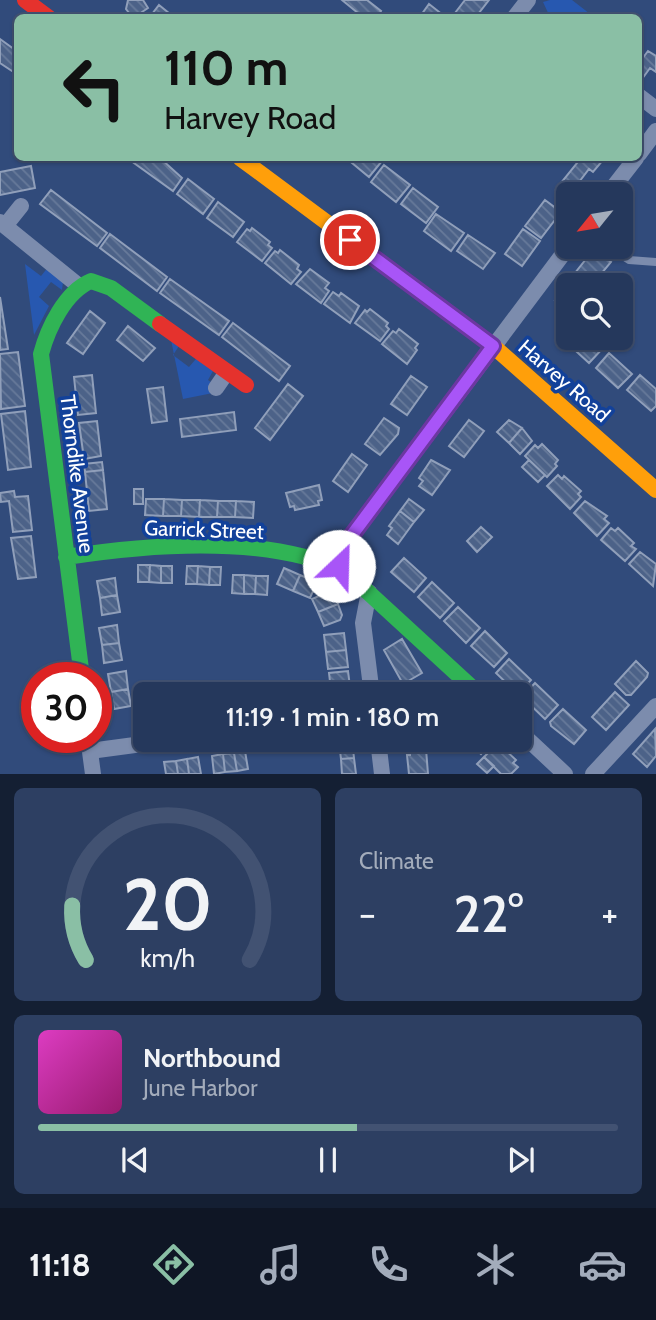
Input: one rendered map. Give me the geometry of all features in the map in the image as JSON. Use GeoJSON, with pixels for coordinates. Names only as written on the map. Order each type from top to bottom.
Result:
{"type":"FeatureCollection","features":[{"type":"Feature","properties":{"kind":"main road"},"geometry":{"type":"LineString","coordinates":[[25,0],[44,14]]}},
{"type":"Feature","properties":{"kind":"main road","name":"Harvey Road"},"geometry":{"type":"LineString","coordinates":[[244,161],[493,346],[656,490]]}},
{"type":"Feature","properties":{"kind":"main road"},"geometry":{"type":"LineString","coordinates":[[79,286],[92,281],[111,288],[246,384]]}},
{"type":"Feature","properties":{"kind":"main road","name":"Thorndike Avenue"},"geometry":{"type":"LineString","coordinates":[[79,286],[47,332],[41,354],[80,662]]}},
{"type":"Feature","properties":{"kind":"main road","name":"Garrick Street"},"geometry":{"type":"LineString","coordinates":[[66,557],[161,547],[209,548],[312,556],[339,566]]}},
{"type":"Feature","properties":{"kind":"main road"},"geometry":{"type":"LineString","coordinates":[[339,566],[466,682]]}},
{"type":"Feature","properties":{"kind":"street"},"geometry":{"type":"LineString","coordinates":[[642,98],[656,109]]}},
{"type":"Feature","properties":{"kind":"street"},"geometry":{"type":"LineString","coordinates":[[642,149],[656,131]]}},
{"type":"Feature","properties":{"kind":"street"},"geometry":{"type":"LineString","coordinates":[[617,182],[633,161]]}},
{"type":"Feature","properties":{"kind":"street"},"geometry":{"type":"LineString","coordinates":[[21,206],[3,224],[79,286]]}},
{"type":"Feature","properties":{"kind":"street"},"geometry":{"type":"LineString","coordinates":[[339,566],[346,543],[559,259]]}},
{"type":"Feature","properties":{"kind":"street"},"geometry":{"type":"LineString","coordinates":[[216,388],[227,372]]}},
{"type":"Feature","properties":{"kind":"street"},"geometry":{"type":"LineString","coordinates":[[369,592],[363,623],[370,682]]}},
{"type":"Feature","properties":{"kind":"street"},"geometry":{"type":"LineString","coordinates":[[593,774],[656,706]]}},
{"type":"Feature","properties":{"kind":"street"},"geometry":{"type":"LineString","coordinates":[[112,743],[133,742]]}},
{"type":"Feature","properties":{"kind":"street"},"geometry":{"type":"LineString","coordinates":[[532,743],[565,774]]}},
{"type":"Feature","properties":{"kind":"street"},"geometry":{"type":"LineString","coordinates":[[379,752],[382,774]]}},
{"type":"Feature","properties":{"kind":"street"},"geometry":{"type":"LineString","coordinates":[[90,753],[93,774]]}},
{"type":"Feature","properties":{"kind":"lane"},"geometry":{"type":"LineString","coordinates":[[627,259],[656,262]]}},
{"type":"Feature","properties":{"kind":"shaded area"},"geometry":{"type":"Polygon","coordinates":[[[572,0],[590,14],[549,14],[543,2],[572,0]]]}},
{"type":"Feature","properties":{"kind":"shaded area"},"geometry":{"type":"Polygon","coordinates":[[[25,264],[41,276],[49,266],[63,282],[62,290],[51,282],[39,297],[49,306],[34,335],[25,264]]]}},
{"type":"Feature","properties":{"kind":"shaded area"},"geometry":{"type":"Polygon","coordinates":[[[169,330],[183,340],[174,354],[169,330]]]}},
{"type":"Feature","properties":{"kind":"shaded area"},"geometry":{"type":"Polygon","coordinates":[[[201,353],[213,371],[208,380],[223,391],[183,399],[174,356],[189,367],[201,353]]]}},
{"type":"Feature","properties":{"kind":"building"},"geometry":{"type":"Polygon","coordinates":[[[128,0],[143,0],[148,8],[139,14],[130,14],[126,9],[128,0]]]}},
{"type":"Feature","properties":{"kind":"building"},"geometry":{"type":"Polygon","coordinates":[[[342,0],[367,0],[381,11],[379,14],[359,14],[342,0]]]}},
{"type":"Feature","properties":{"kind":"building"},"geometry":{"type":"Polygon","coordinates":[[[465,0],[489,0],[478,14],[455,13],[465,0]]]}},
{"type":"Feature","properties":{"kind":"building"},"geometry":{"type":"Polygon","coordinates":[[[429,4],[442,14],[422,14],[429,4]]]}},
{"type":"Feature","properties":{"kind":"building"},"geometry":{"type":"Polygon","coordinates":[[[159,5],[170,14],[152,14],[159,5]]]}},
{"type":"Feature","properties":{"kind":"building"},"geometry":{"type":"Polygon","coordinates":[[[0,39],[14,49],[14,72],[0,63],[0,39]]]}},
{"type":"Feature","properties":{"kind":"building"},"geometry":{"type":"Polygon","coordinates":[[[648,51],[656,56],[656,72],[650,68],[642,79],[642,59],[648,51]]]}},
{"type":"Feature","properties":{"kind":"building"},"geometry":{"type":"Polygon","coordinates":[[[131,161],[163,161],[182,178],[173,191],[131,161]]]}},
{"type":"Feature","properties":{"kind":"building"},"geometry":{"type":"Polygon","coordinates":[[[350,161],[382,161],[369,177],[350,161]]]}},
{"type":"Feature","properties":{"kind":"building"},"geometry":{"type":"Polygon","coordinates":[[[579,161],[602,161],[593,172],[589,169],[579,182],[562,182],[579,161]]]}},
{"type":"Feature","properties":{"kind":"building"},"geometry":{"type":"Polygon","coordinates":[[[384,165],[410,185],[396,202],[371,182],[384,165]]]}},
{"type":"Feature","properties":{"kind":"building"},"geometry":{"type":"Polygon","coordinates":[[[31,166],[35,188],[0,195],[0,172],[31,166]]]}},
{"type":"Feature","properties":{"kind":"building"},"geometry":{"type":"Polygon","coordinates":[[[188,179],[214,199],[203,214],[177,194],[188,179]]]}},
{"type":"Feature","properties":{"kind":"building"},"geometry":{"type":"Polygon","coordinates":[[[413,188],[438,207],[426,223],[401,204],[413,188]]]}},
{"type":"Feature","properties":{"kind":"building"},"geometry":{"type":"Polygon","coordinates":[[[51,190],[107,233],[97,246],[40,204],[51,190]]]}},
{"type":"Feature","properties":{"kind":"building"},"geometry":{"type":"Polygon","coordinates":[[[545,200],[556,208],[556,218],[541,238],[525,226],[545,200]]]}},
{"type":"Feature","properties":{"kind":"building"},"geometry":{"type":"Polygon","coordinates":[[[218,202],[244,222],[233,237],[207,218],[218,202]]]}},
{"type":"Feature","properties":{"kind":"building"},"geometry":{"type":"Polygon","coordinates":[[[436,214],[464,233],[451,251],[424,231],[436,214]]]}},
{"type":"Feature","properties":{"kind":"building"},"geometry":{"type":"Polygon","coordinates":[[[252,228],[270,242],[268,245],[272,248],[262,261],[237,242],[247,229],[250,231],[252,228]]]}},
{"type":"Feature","properties":{"kind":"building"},"geometry":{"type":"Polygon","coordinates":[[[523,229],[540,241],[522,266],[505,254],[523,229]]]}},
{"type":"Feature","properties":{"kind":"building"},"geometry":{"type":"Polygon","coordinates":[[[110,234],[167,277],[157,291],[100,248],[110,234]]]}},
{"type":"Feature","properties":{"kind":"building"},"geometry":{"type":"Polygon","coordinates":[[[468,235],[495,253],[483,269],[457,251],[468,235]]]}},
{"type":"Feature","properties":{"kind":"building"},"geometry":{"type":"Polygon","coordinates":[[[280,250],[299,265],[297,269],[301,272],[291,284],[265,263],[275,251],[278,253],[280,250]]]}},
{"type":"Feature","properties":{"kind":"building"},"geometry":{"type":"Polygon","coordinates":[[[586,259],[607,259],[611,262],[602,273],[575,273],[586,259]]]}},
{"type":"Feature","properties":{"kind":"building"},"geometry":{"type":"Polygon","coordinates":[[[310,269],[329,283],[325,288],[329,291],[321,303],[296,284],[310,269]]]}},
{"type":"Feature","properties":{"kind":"building"},"geometry":{"type":"Polygon","coordinates":[[[170,279],[229,321],[219,335],[160,293],[170,279]]]}},
{"type":"Feature","properties":{"kind":"building"},"geometry":{"type":"Polygon","coordinates":[[[333,292],[339,296],[341,293],[359,306],[350,323],[324,304],[333,292]]]}},
{"type":"Feature","properties":{"kind":"building"},"geometry":{"type":"Polygon","coordinates":[[[0,297],[8,349],[0,350],[0,297]]]}},
{"type":"Feature","properties":{"kind":"building"},"geometry":{"type":"Polygon","coordinates":[[[370,309],[388,323],[386,326],[389,329],[380,341],[355,323],[365,310],[367,312],[370,309]]]}},
{"type":"Feature","properties":{"kind":"building"},"geometry":{"type":"Polygon","coordinates":[[[90,311],[105,323],[83,354],[67,343],[90,311]]]}},
{"type":"Feature","properties":{"kind":"building"},"geometry":{"type":"Polygon","coordinates":[[[233,323],[290,366],[279,381],[222,337],[233,323]]]}},
{"type":"Feature","properties":{"kind":"building"},"geometry":{"type":"Polygon","coordinates":[[[128,326],[155,348],[143,361],[117,340],[128,326]]]}},
{"type":"Feature","properties":{"kind":"building"},"geometry":{"type":"Polygon","coordinates":[[[399,329],[418,344],[407,364],[382,344],[393,331],[396,333],[399,329]]]}},
{"type":"Feature","properties":{"kind":"building"},"geometry":{"type":"Polygon","coordinates":[[[575,350],[601,350],[589,363],[575,350]]]}},
{"type":"Feature","properties":{"kind":"building"},"geometry":{"type":"Polygon","coordinates":[[[18,352],[25,406],[1,409],[0,354],[18,352]]]}},
{"type":"Feature","properties":{"kind":"building"},"geometry":{"type":"Polygon","coordinates":[[[609,353],[632,374],[618,388],[596,368],[609,353]]]}},
{"type":"Feature","properties":{"kind":"building"},"geometry":{"type":"Polygon","coordinates":[[[92,375],[96,413],[78,415],[74,377],[92,375]]]}},
{"type":"Feature","properties":{"kind":"building"},"geometry":{"type":"Polygon","coordinates":[[[640,375],[656,389],[656,406],[651,411],[627,390],[640,375]]]}},
{"type":"Feature","properties":{"kind":"building"},"geometry":{"type":"Polygon","coordinates":[[[411,376],[427,387],[407,415],[391,404],[411,376]]]}},
{"type":"Feature","properties":{"kind":"building"},"geometry":{"type":"Polygon","coordinates":[[[288,384],[303,396],[270,440],[255,428],[288,384]]]}},
{"type":"Feature","properties":{"kind":"building"},"geometry":{"type":"Polygon","coordinates":[[[163,387],[167,421],[152,423],[147,389],[163,387]]]}},
{"type":"Feature","properties":{"kind":"building"},"geometry":{"type":"Polygon","coordinates":[[[25,411],[31,467],[8,470],[1,414],[25,411]]]}},
{"type":"Feature","properties":{"kind":"building"},"geometry":{"type":"Polygon","coordinates":[[[234,412],[236,430],[182,437],[180,419],[234,412]]]}},
{"type":"Feature","properties":{"kind":"building"},"geometry":{"type":"Polygon","coordinates":[[[384,418],[399,428],[398,434],[380,455],[365,444],[384,418]]]}},
{"type":"Feature","properties":{"kind":"building"},"geometry":{"type":"Polygon","coordinates":[[[469,420],[484,431],[464,457],[449,446],[469,420]]]}},
{"type":"Feature","properties":{"kind":"building"},"geometry":{"type":"Polygon","coordinates":[[[509,420],[522,428],[509,443],[497,432],[509,420]]]}},
{"type":"Feature","properties":{"kind":"building"},"geometry":{"type":"Polygon","coordinates":[[[97,421],[101,456],[84,459],[79,423],[97,421]]]}},
{"type":"Feature","properties":{"kind":"building"},"geometry":{"type":"Polygon","coordinates":[[[522,428],[532,441],[520,454],[509,443],[522,428]]]}},
{"type":"Feature","properties":{"kind":"building"},"geometry":{"type":"Polygon","coordinates":[[[542,444],[558,460],[555,464],[557,466],[547,477],[525,456],[535,445],[538,448],[542,444]]]}},
{"type":"Feature","properties":{"kind":"building"},"geometry":{"type":"Polygon","coordinates":[[[352,454],[367,465],[348,492],[333,481],[352,454]]]}},
{"type":"Feature","properties":{"kind":"building"},"geometry":{"type":"Polygon","coordinates":[[[431,460],[450,470],[432,495],[419,486],[423,481],[419,478],[431,460]]]}},
{"type":"Feature","properties":{"kind":"building"},"geometry":{"type":"Polygon","coordinates":[[[529,460],[545,475],[538,482],[522,467],[529,460]]]}},
{"type":"Feature","properties":{"kind":"building"},"geometry":{"type":"Polygon","coordinates":[[[102,462],[103,470],[85,472],[84,464],[102,462]]]}},
{"type":"Feature","properties":{"kind":"building"},"geometry":{"type":"Polygon","coordinates":[[[103,470],[107,509],[89,511],[85,472],[103,470]]]}},
{"type":"Feature","properties":{"kind":"building"},"geometry":{"type":"Polygon","coordinates":[[[558,475],[562,479],[564,476],[581,491],[578,494],[581,497],[570,509],[547,486],[558,475]]]}},
{"type":"Feature","properties":{"kind":"building"},"geometry":{"type":"Polygon","coordinates":[[[319,485],[322,500],[318,501],[319,505],[295,510],[294,506],[290,507],[286,493],[319,485]]]}},
{"type":"Feature","properties":{"kind":"building"},"geometry":{"type":"Polygon","coordinates":[[[134,489],[143,489],[143,504],[134,504],[134,489]]]}},
{"type":"Feature","properties":{"kind":"building"},"geometry":{"type":"Polygon","coordinates":[[[14,491],[15,497],[28,496],[32,530],[13,532],[9,501],[1,502],[0,493],[14,491]]]}},
{"type":"Feature","properties":{"kind":"building"},"geometry":{"type":"Polygon","coordinates":[[[146,499],[164,499],[163,516],[145,515],[146,499]]]}},
{"type":"Feature","properties":{"kind":"building"},"geometry":{"type":"Polygon","coordinates":[[[164,499],[182,500],[181,516],[163,516],[164,499]]]}},
{"type":"Feature","properties":{"kind":"building"},"geometry":{"type":"Polygon","coordinates":[[[409,499],[424,510],[414,522],[400,511],[409,499]]]}},
{"type":"Feature","properties":{"kind":"building"},"geometry":{"type":"Polygon","coordinates":[[[182,500],[200,500],[199,517],[181,516],[182,500]]]}},
{"type":"Feature","properties":{"kind":"building"},"geometry":{"type":"Polygon","coordinates":[[[200,500],[218,501],[217,517],[199,517],[200,500]]]}},
{"type":"Feature","properties":{"kind":"building"},"geometry":{"type":"Polygon","coordinates":[[[218,501],[236,501],[235,517],[217,517],[218,501]]]}},
{"type":"Feature","properties":{"kind":"building"},"geometry":{"type":"Polygon","coordinates":[[[236,501],[254,502],[253,518],[235,517],[236,501]]]}},
{"type":"Feature","properties":{"kind":"building"},"geometry":{"type":"Polygon","coordinates":[[[585,501],[607,516],[604,519],[609,523],[597,536],[574,513],[585,501]]]}},
{"type":"Feature","properties":{"kind":"building"},"geometry":{"type":"Polygon","coordinates":[[[400,511],[414,522],[398,544],[387,535],[392,528],[389,526],[400,511]]]}},
{"type":"Feature","properties":{"kind":"building"},"geometry":{"type":"Polygon","coordinates":[[[481,527],[492,537],[477,552],[467,541],[481,527]]]}},
{"type":"Feature","properties":{"kind":"building"},"geometry":{"type":"Polygon","coordinates":[[[611,528],[615,531],[618,528],[634,543],[631,546],[636,549],[625,561],[601,540],[611,528]]]}},
{"type":"Feature","properties":{"kind":"building"},"geometry":{"type":"Polygon","coordinates":[[[31,536],[36,577],[18,579],[11,538],[31,536]]]}},
{"type":"Feature","properties":{"kind":"building"},"geometry":{"type":"Polygon","coordinates":[[[640,552],[656,564],[653,586],[629,564],[640,552]]]}},
{"type":"Feature","properties":{"kind":"building"},"geometry":{"type":"Polygon","coordinates":[[[404,558],[426,578],[414,592],[391,572],[404,558]]]}},
{"type":"Feature","properties":{"kind":"building"},"geometry":{"type":"Polygon","coordinates":[[[138,565],[150,565],[149,582],[138,582],[138,565]]]}},
{"type":"Feature","properties":{"kind":"building"},"geometry":{"type":"Polygon","coordinates":[[[150,565],[161,566],[161,583],[149,582],[150,565]]]}},
{"type":"Feature","properties":{"kind":"building"},"geometry":{"type":"Polygon","coordinates":[[[161,566],[172,566],[172,583],[161,583],[161,566]]]}},
{"type":"Feature","properties":{"kind":"building"},"geometry":{"type":"Polygon","coordinates":[[[187,566],[198,566],[197,584],[186,584],[187,566]]]}},
{"type":"Feature","properties":{"kind":"building"},"geometry":{"type":"Polygon","coordinates":[[[198,566],[210,567],[209,585],[197,584],[198,566]]]}},
{"type":"Feature","properties":{"kind":"building"},"geometry":{"type":"Polygon","coordinates":[[[210,567],[221,567],[220,585],[209,585],[210,567]]]}},
{"type":"Feature","properties":{"kind":"building"},"geometry":{"type":"Polygon","coordinates":[[[284,568],[300,575],[293,591],[277,584],[284,568]]]}},
{"type":"Feature","properties":{"kind":"building"},"geometry":{"type":"Polygon","coordinates":[[[233,575],[244,575],[244,594],[232,593],[233,575]]]}},
{"type":"Feature","properties":{"kind":"building"},"geometry":{"type":"Polygon","coordinates":[[[244,575],[256,576],[255,594],[244,594],[244,575]]]}},
{"type":"Feature","properties":{"kind":"building"},"geometry":{"type":"Polygon","coordinates":[[[300,575],[317,582],[310,598],[293,591],[300,575]]]}},
{"type":"Feature","properties":{"kind":"building"},"geometry":{"type":"Polygon","coordinates":[[[256,576],[268,576],[267,595],[255,594],[256,576]]]}},
{"type":"Feature","properties":{"kind":"building"},"geometry":{"type":"Polygon","coordinates":[[[115,578],[117,595],[100,598],[97,581],[115,578]]]}},
{"type":"Feature","properties":{"kind":"building"},"geometry":{"type":"Polygon","coordinates":[[[432,582],[454,603],[440,618],[418,597],[432,582]]]}},
{"type":"Feature","properties":{"kind":"building"},"geometry":{"type":"Polygon","coordinates":[[[328,592],[333,593],[338,604],[318,612],[312,599],[328,592]]]}},
{"type":"Feature","properties":{"kind":"building"},"geometry":{"type":"Polygon","coordinates":[[[117,595],[120,612],[102,615],[100,598],[117,595]]]}},
{"type":"Feature","properties":{"kind":"building"},"geometry":{"type":"Polygon","coordinates":[[[338,604],[342,615],[340,620],[324,626],[318,612],[338,604]]]}},
{"type":"Feature","properties":{"kind":"building"},"geometry":{"type":"Polygon","coordinates":[[[458,607],[480,628],[466,643],[444,621],[458,607]]]}},
{"type":"Feature","properties":{"kind":"building"},"geometry":{"type":"Polygon","coordinates":[[[117,625],[119,643],[102,645],[99,628],[117,625]]]}},
{"type":"Feature","properties":{"kind":"building"},"geometry":{"type":"Polygon","coordinates":[[[485,631],[507,653],[494,667],[471,646],[485,631]]]}},
{"type":"Feature","properties":{"kind":"building"},"geometry":{"type":"Polygon","coordinates":[[[344,633],[346,650],[326,652],[324,635],[344,633]]]}},
{"type":"Feature","properties":{"kind":"building"},"geometry":{"type":"Polygon","coordinates":[[[402,639],[422,673],[402,682],[384,650],[402,639]]]}},
{"type":"Feature","properties":{"kind":"building"},"geometry":{"type":"Polygon","coordinates":[[[119,643],[122,660],[104,662],[102,645],[119,643]]]}},
{"type":"Feature","properties":{"kind":"building"},"geometry":{"type":"Polygon","coordinates":[[[346,650],[348,667],[328,669],[326,652],[346,650]]]}},
{"type":"Feature","properties":{"kind":"building"},"geometry":{"type":"Polygon","coordinates":[[[509,659],[531,680],[505,682],[496,673],[509,659]]]}},
{"type":"Feature","properties":{"kind":"building"},"geometry":{"type":"Polygon","coordinates":[[[636,661],[648,673],[647,677],[631,695],[626,695],[615,684],[636,661]]]}},
{"type":"Feature","properties":{"kind":"building"},"geometry":{"type":"Polygon","coordinates":[[[126,671],[128,689],[112,692],[112,673],[126,671]]]}},
{"type":"Feature","properties":{"kind":"building"},"geometry":{"type":"Polygon","coordinates":[[[348,671],[349,682],[330,682],[329,673],[348,671]]]}},
{"type":"Feature","properties":{"kind":"building"},"geometry":{"type":"Polygon","coordinates":[[[535,683],[558,705],[545,719],[532,707],[532,686],[535,683]]]}},
{"type":"Feature","properties":{"kind":"building"},"geometry":{"type":"Polygon","coordinates":[[[128,689],[131,706],[114,709],[112,692],[128,689]]]}},
{"type":"Feature","properties":{"kind":"building"},"geometry":{"type":"Polygon","coordinates":[[[615,692],[629,705],[606,730],[592,717],[615,692]]]}},
{"type":"Feature","properties":{"kind":"building"},"geometry":{"type":"Polygon","coordinates":[[[563,709],[586,730],[574,744],[551,726],[550,722],[563,709]]]}},
{"type":"Feature","properties":{"kind":"building"},"geometry":{"type":"Polygon","coordinates":[[[655,729],[656,756],[647,767],[633,754],[655,729]]]}},
{"type":"Feature","properties":{"kind":"building"},"geometry":{"type":"Polygon","coordinates":[[[245,752],[248,769],[237,771],[234,753],[245,752]]]}},
{"type":"Feature","properties":{"kind":"building"},"geometry":{"type":"Polygon","coordinates":[[[340,752],[353,752],[354,758],[341,759],[340,752]]]}},
{"type":"Feature","properties":{"kind":"building"},"geometry":{"type":"Polygon","coordinates":[[[410,752],[426,752],[428,774],[409,774],[407,755],[410,755],[410,752]]]}},
{"type":"Feature","properties":{"kind":"building"},"geometry":{"type":"Polygon","coordinates":[[[489,752],[507,752],[516,760],[513,763],[518,767],[511,774],[501,774],[484,757],[489,752]]]}},
{"type":"Feature","properties":{"kind":"building"},"geometry":{"type":"Polygon","coordinates":[[[234,753],[237,771],[225,772],[223,754],[234,753]]]}},
{"type":"Feature","properties":{"kind":"building"},"geometry":{"type":"Polygon","coordinates":[[[223,754],[225,772],[214,774],[212,756],[223,754]]]}},
{"type":"Feature","properties":{"kind":"building"},"geometry":{"type":"Polygon","coordinates":[[[198,757],[201,774],[189,774],[187,759],[198,757]]]}},
{"type":"Feature","properties":{"kind":"building"},"geometry":{"type":"Polygon","coordinates":[[[484,757],[494,766],[487,773],[477,764],[484,757]]]}},
{"type":"Feature","properties":{"kind":"building"},"geometry":{"type":"Polygon","coordinates":[[[354,758],[356,774],[342,774],[341,759],[354,758]]]}},
{"type":"Feature","properties":{"kind":"building"},"geometry":{"type":"Polygon","coordinates":[[[187,759],[189,774],[178,774],[176,761],[187,759]]]}},
{"type":"Feature","properties":{"kind":"building"},"geometry":{"type":"Polygon","coordinates":[[[176,761],[178,774],[166,774],[164,762],[176,761]]]}},
{"type":"Feature","properties":{"kind":"traffic: fast"},"geometry":{"type":"LineString","coordinates":[[80,662],[41,354],[59,312],[73,293],[91,281],[111,288],[160,324]]}},
{"type":"Feature","properties":{"kind":"traffic: fast"},"geometry":{"type":"LineString","coordinates":[[66,557],[171,546],[208,546],[245,547],[314,560],[345,571],[466,682]]}},
{"type":"Feature","properties":{"kind":"traffic: slow"},"geometry":{"type":"LineString","coordinates":[[244,161],[493,346],[656,490]]}},
{"type":"Feature","properties":{"kind":"traffic: jam"},"geometry":{"type":"LineString","coordinates":[[25,0],[44,14]]}},
{"type":"Feature","properties":{"kind":"traffic: jam"},"geometry":{"type":"LineString","coordinates":[[160,324],[246,385]]}},
{"type":"Feature","properties":{"kind":"route"},"geometry":{"type":"LineString","coordinates":[[339,566],[346,543],[493,346],[350,240]]}}]}
